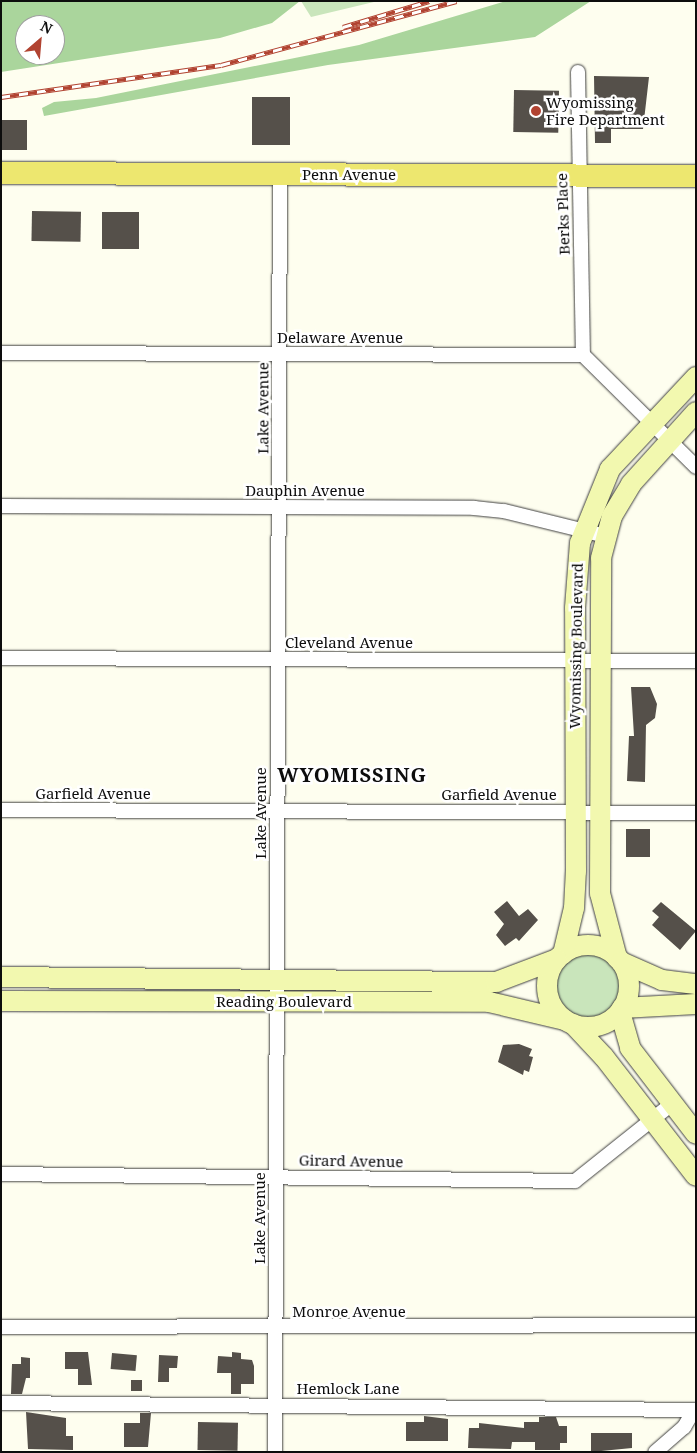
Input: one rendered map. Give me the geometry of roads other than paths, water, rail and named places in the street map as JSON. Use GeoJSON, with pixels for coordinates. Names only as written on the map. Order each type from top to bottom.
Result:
{"type":"FeatureCollection","features":[{"type":"Feature","properties":{"kind":"main road","name":"Penn Avenue"},"geometry":{"type":"LineString","coordinates":[[1,173],[696,176]]}},
{"type":"Feature","properties":{"kind":"main road","name":"Wyomissing Boulevard"},"geometry":{"type":"LineString","coordinates":[[560,956],[574,908],[577,561],[584,531],[610,469],[651,421],[696,377]]}},
{"type":"Feature","properties":{"kind":"main road","name":"Wyomissing Boulevard"},"geometry":{"type":"LineString","coordinates":[[619,960],[600,893],[602,812],[601,558],[606,536],[631,484],[669,439],[696,412]]}},
{"type":"Feature","properties":{"kind":"main road"},"geometry":{"type":"LineString","coordinates":[[696,984],[662,980],[591,946],[560,956],[548,976],[547,991],[552,1006],[604,1057],[696,1176]]}},
{"type":"Feature","properties":{"kind":"main road","name":"Reading Boulevard"},"geometry":{"type":"LineString","coordinates":[[1,978],[496,982],[510,980],[560,956]]}},
{"type":"Feature","properties":{"kind":"main road"},"geometry":{"type":"LineString","coordinates":[[619,960],[629,988],[621,1010],[630,1048],[696,1134]]}},
{"type":"Feature","properties":{"kind":"main road","name":"Reading Boulevard"},"geometry":{"type":"LineString","coordinates":[[1,1002],[489,1002],[569,1022]]}},
{"type":"Feature","properties":{"kind":"main road"},"geometry":{"type":"LineString","coordinates":[[569,1022],[601,1025],[621,1010],[696,1004]]}},
{"type":"Feature","properties":{"kind":"street","name":"Berks Place"},"geometry":{"type":"LineString","coordinates":[[578,72],[577,176],[583,355]]}},
{"type":"Feature","properties":{"kind":"street","name":"Lake Avenue"},"geometry":{"type":"LineString","coordinates":[[275,1452],[280,174]]}},
{"type":"Feature","properties":{"kind":"street","name":"Delaware Avenue"},"geometry":{"type":"LineString","coordinates":[[1,354],[583,355]]}},
{"type":"Feature","properties":{"kind":"street"},"geometry":{"type":"LineString","coordinates":[[583,355],[696,467]]}},
{"type":"Feature","properties":{"kind":"street","name":"Dauphin Avenue"},"geometry":{"type":"LineString","coordinates":[[1,506],[474,508],[606,536]]}},
{"type":"Feature","properties":{"kind":"street","name":"Cleveland Avenue"},"geometry":{"type":"LineString","coordinates":[[1,658],[601,658],[696,661]]}},
{"type":"Feature","properties":{"kind":"street","name":"Garfield Avenue"},"geometry":{"type":"LineString","coordinates":[[1,810],[696,813]]}},
{"type":"Feature","properties":{"kind":"street","name":"Girard Avenue"},"geometry":{"type":"LineString","coordinates":[[1,1174],[575,1181],[673,1103]]}},
{"type":"Feature","properties":{"kind":"street","name":"Monroe Avenue"},"geometry":{"type":"LineString","coordinates":[[1,1327],[275,1328],[696,1325]]}},
{"type":"Feature","properties":{"kind":"street","name":"Hemlock Lane"},"geometry":{"type":"LineString","coordinates":[[1,1403],[694,1410],[684,1427],[655,1452]]}},
{"type":"Feature","properties":{"kind":"railway"},"geometry":{"type":"LineString","coordinates":[[343,27],[429,1]]}},
{"type":"Feature","properties":{"kind":"railway"},"geometry":{"type":"LineString","coordinates":[[1,97],[221,65],[456,1]]}},
{"type":"Feature","properties":{"kind":"place","name":"Wyomissing Fire Department"},"geometry":{"type":"Point","coordinates":[536,111]}},
{"type":"Feature","properties":{"kind":"district","name":"WYOMISSING"},"geometry":{"type":"Point","coordinates":[352,774]}}]}
